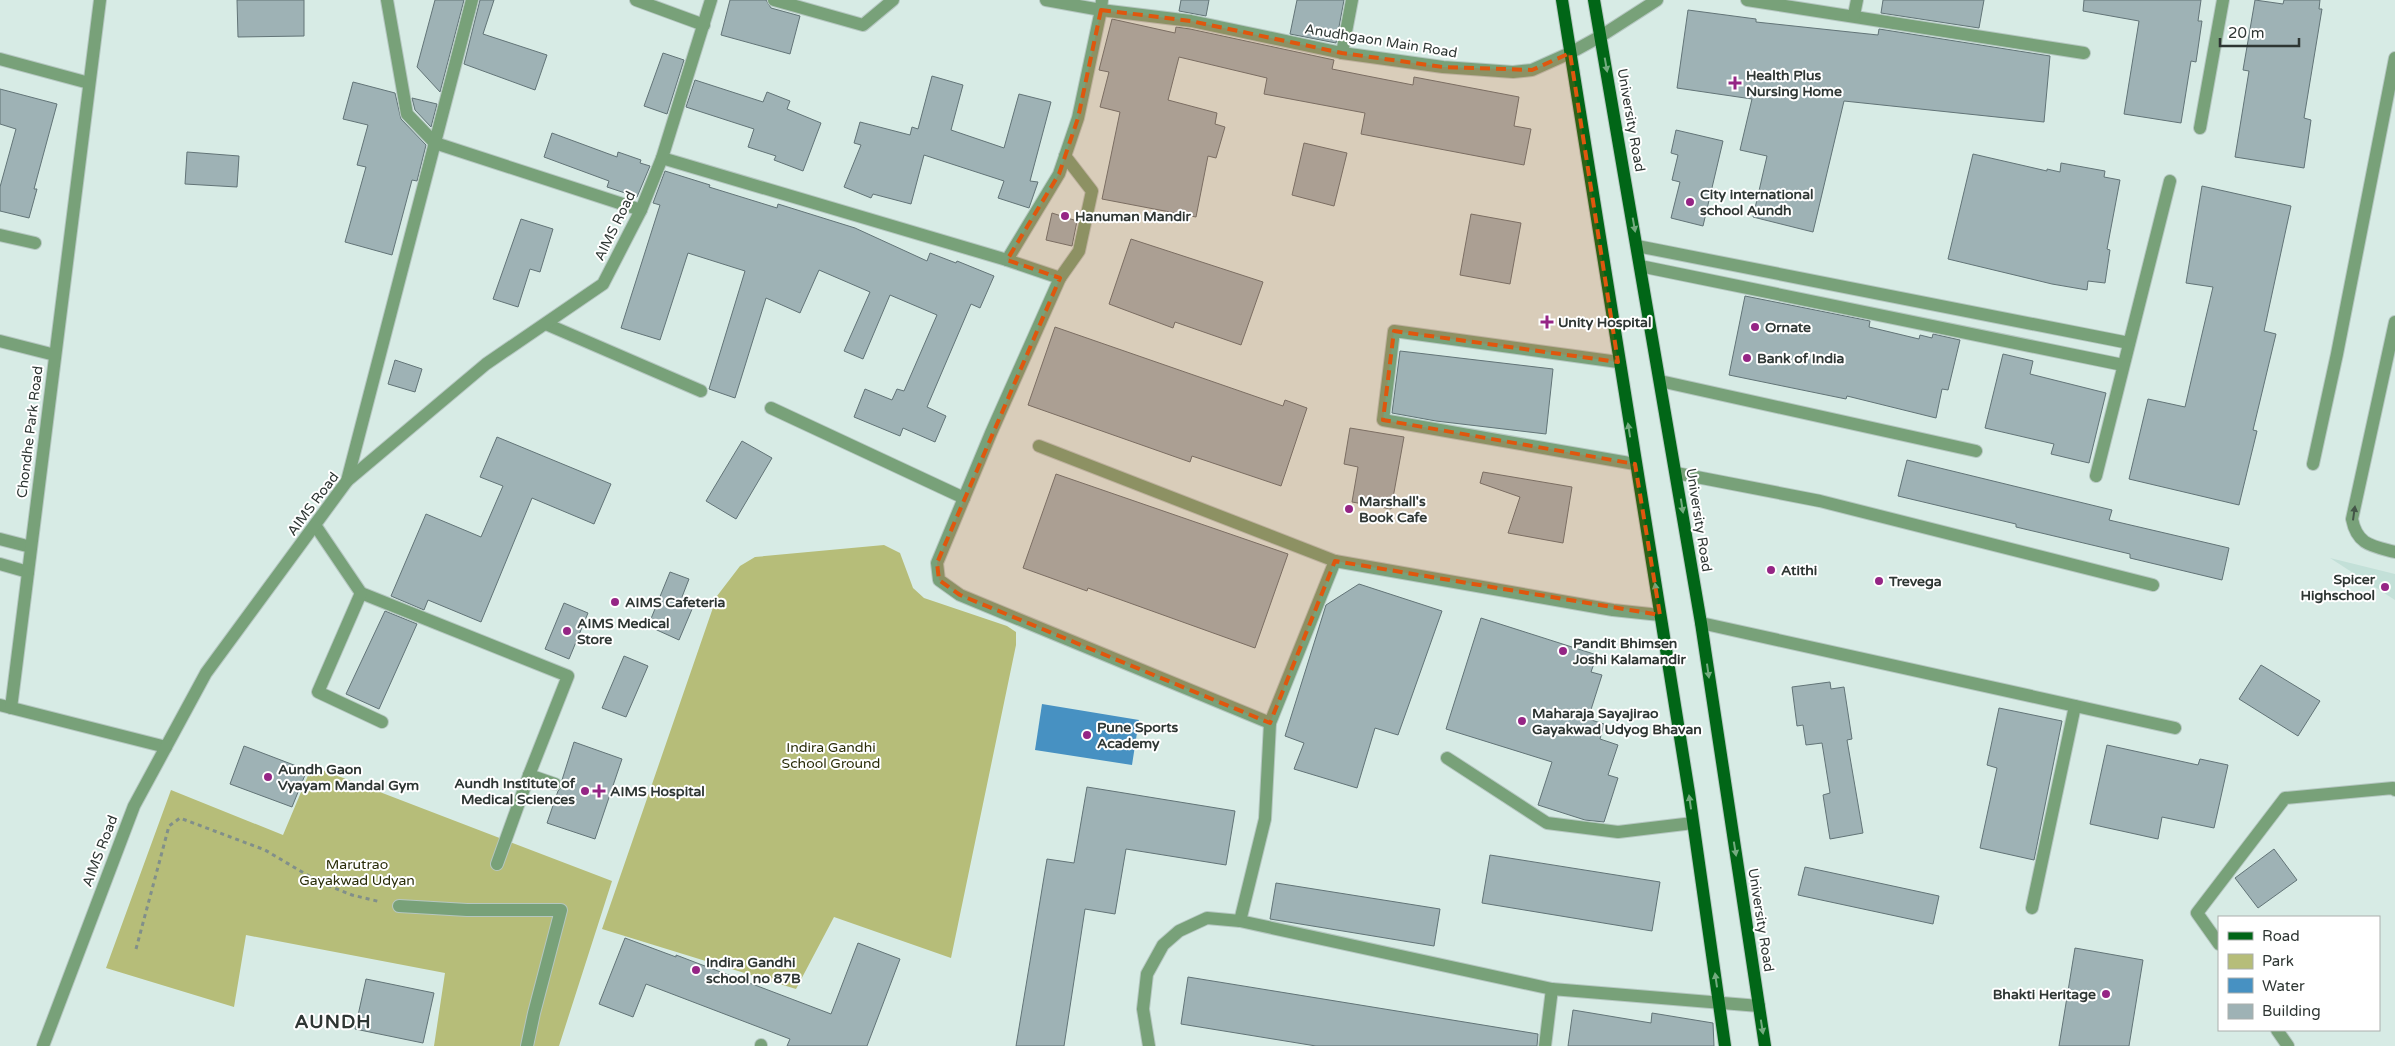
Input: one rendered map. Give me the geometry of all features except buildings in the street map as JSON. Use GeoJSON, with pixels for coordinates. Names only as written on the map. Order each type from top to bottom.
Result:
{"type":"FeatureCollection","features":[{"type":"Feature","properties":{"kind":"main road"},"geometry":{"type":"LineString","coordinates":[[1562,0],[1618,362],[1693,823],[1725,1046]]}},
{"type":"Feature","properties":{"kind":"main road","name":"University Road"},"geometry":{"type":"LineString","coordinates":[[1594,0],[1701,623],[1765,1046]]}},
{"type":"Feature","properties":{"kind":"street","name":"Chondhe Park Road"},"geometry":{"type":"LineString","coordinates":[[100,0],[28,572],[5,706],[166,747]]}},
{"type":"Feature","properties":{"kind":"street"},"geometry":{"type":"LineString","coordinates":[[387,0],[407,114],[436,143],[641,210]]}},
{"type":"Feature","properties":{"kind":"street"},"geometry":{"type":"LineString","coordinates":[[347,481],[472,0]]}},
{"type":"Feature","properties":{"kind":"street"},"geometry":{"type":"LineString","coordinates":[[636,0],[704,26]]}},
{"type":"Feature","properties":{"kind":"street","name":"AIMS Road"},"geometry":{"type":"LineString","coordinates":[[43,1046],[134,806],[206,673],[347,481],[486,364],[603,284],[641,210],[662,158],[704,26],[710,0]]}},
{"type":"Feature","properties":{"kind":"street"},"geometry":{"type":"LineString","coordinates":[[774,0],[863,25],[893,0]]}},
{"type":"Feature","properties":{"kind":"street","name":"Anudhgaon Main Road"},"geometry":{"type":"LineString","coordinates":[[1046,0],[1102,5],[1191,21],[1342,54],[1443,67],[1513,72],[1532,70],[1570,52],[1601,36],[1657,0]]}},
{"type":"Feature","properties":{"kind":"street"},"geometry":{"type":"LineString","coordinates":[[1342,54],[1352,0]]}},
{"type":"Feature","properties":{"kind":"street"},"geometry":{"type":"LineString","coordinates":[[1748,0],[1854,15],[2084,53]]}},
{"type":"Feature","properties":{"kind":"street"},"geometry":{"type":"LineString","coordinates":[[1854,15],[1857,0]]}},
{"type":"Feature","properties":{"kind":"street"},"geometry":{"type":"LineString","coordinates":[[2200,128],[2223,0]]}},
{"type":"Feature","properties":{"kind":"street"},"geometry":{"type":"LineString","coordinates":[[1007,260],[1060,174],[1078,118],[1102,5]]}},
{"type":"Feature","properties":{"kind":"street"},"geometry":{"type":"LineString","coordinates":[[2313,464],[2337,354],[2395,58]]}},
{"type":"Feature","properties":{"kind":"street"},"geometry":{"type":"LineString","coordinates":[[0,59],[89,82]]}},
{"type":"Feature","properties":{"kind":"street"},"geometry":{"type":"LineString","coordinates":[[1065,156],[1092,191],[1080,251],[1060,278],[964,498],[937,564],[939,580],[960,595],[1270,723]]}},
{"type":"Feature","properties":{"kind":"street"},"geometry":{"type":"LineString","coordinates":[[662,158],[1007,260],[1060,278]]}},
{"type":"Feature","properties":{"kind":"street"},"geometry":{"type":"LineString","coordinates":[[2096,476],[2170,181]]}},
{"type":"Feature","properties":{"kind":"street"},"geometry":{"type":"LineString","coordinates":[[0,235],[35,243]]}},
{"type":"Feature","properties":{"kind":"street"},"geometry":{"type":"LineString","coordinates":[[1637,246],[2128,343]]}},
{"type":"Feature","properties":{"kind":"street"},"geometry":{"type":"LineString","coordinates":[[1640,266],[2124,365]]}},
{"type":"Feature","properties":{"kind":"street"},"geometry":{"type":"LineString","coordinates":[[2395,322],[2352,519],[2354,533],[2368,545],[2395,552]]}},
{"type":"Feature","properties":{"kind":"street"},"geometry":{"type":"LineString","coordinates":[[546,324],[701,391]]}},
{"type":"Feature","properties":{"kind":"street"},"geometry":{"type":"LineString","coordinates":[[1618,362],[1394,331],[1383,420],[1635,464]]}},
{"type":"Feature","properties":{"kind":"street"},"geometry":{"type":"LineString","coordinates":[[0,341],[55,355]]}},
{"type":"Feature","properties":{"kind":"street"},"geometry":{"type":"LineString","coordinates":[[1660,381],[1976,451]]}},
{"type":"Feature","properties":{"kind":"street"},"geometry":{"type":"LineString","coordinates":[[771,408],[964,498]]}},
{"type":"Feature","properties":{"kind":"street"},"geometry":{"type":"LineString","coordinates":[[1039,446],[1335,561],[1613,610],[1660,615]]}},
{"type":"Feature","properties":{"kind":"street"},"geometry":{"type":"LineString","coordinates":[[1676,473],[1820,501],[2153,585]]}},
{"type":"Feature","properties":{"kind":"street"},"geometry":{"type":"LineString","coordinates":[[315,525],[361,593],[568,676],[497,864]]}},
{"type":"Feature","properties":{"kind":"street"},"geometry":{"type":"LineString","coordinates":[[0,539],[31,548]]}},
{"type":"Feature","properties":{"kind":"street"},"geometry":{"type":"LineString","coordinates":[[1240,921],[1265,819],[1270,723],[1335,561]]}},
{"type":"Feature","properties":{"kind":"street"},"geometry":{"type":"LineString","coordinates":[[0,564],[28,572]]}},
{"type":"Feature","properties":{"kind":"street"},"geometry":{"type":"LineString","coordinates":[[361,593],[318,692],[382,722]]}},
{"type":"Feature","properties":{"kind":"street"},"geometry":{"type":"LineString","coordinates":[[1701,623],[2175,728]]}},
{"type":"Feature","properties":{"kind":"street"},"geometry":{"type":"LineString","coordinates":[[2032,908],[2075,706]]}},
{"type":"Feature","properties":{"kind":"street"},"geometry":{"type":"LineString","coordinates":[[1447,758],[1547,823],[1618,832],[1693,823]]}},
{"type":"Feature","properties":{"kind":"street"},"geometry":{"type":"LineString","coordinates":[[530,775],[555,784]]}},
{"type":"Feature","properties":{"kind":"street"},"geometry":{"type":"LineString","coordinates":[[2218,943],[2198,913],[2285,798],[2393,788],[2395,790]]}},
{"type":"Feature","properties":{"kind":"street"},"geometry":{"type":"LineString","coordinates":[[398,906],[467,910],[561,910],[534,1013],[528,1046]]}},
{"type":"Feature","properties":{"kind":"street"},"geometry":{"type":"LineString","coordinates":[[1149,1046],[1143,1010],[1148,974],[1164,945],[1179,931],[1207,918],[1240,921],[1552,989],[1759,1006]]}},
{"type":"Feature","properties":{"kind":"street"},"geometry":{"type":"LineString","coordinates":[[1545,1046],[1552,989]]}},
{"type":"Feature","properties":{"kind":"street"},"geometry":{"type":"LineString","coordinates":[[2278,1031],[2288,1046]]}},
{"type":"Feature","properties":{"kind":"path"},"geometry":{"type":"LineString","coordinates":[[136,949],[169,826],[180,818],[265,850],[319,882],[352,896],[398,906]]}},
{"type":"Feature","properties":{"kind":"highlighted area"},"geometry":{"type":"Polygon","coordinates":[[[1101,10],[1191,21],[1342,53],[1443,67],[1532,70],[1570,53],[1618,362],[1394,331],[1383,420],[1635,464],[1660,615],[1335,561],[1270,723],[960,595],[939,580],[937,563],[1060,278],[1007,260],[1059,174],[1078,118],[1101,10]]]}},
{"type":"Feature","properties":{"kind":"shaded area","name":"Spicer Highschool"},"geometry":{"type":"Polygon","coordinates":[[[2330,558],[2395,574],[2395,600],[2330,558]]]}},
{"type":"Feature","properties":{"kind":"green space","name":"Indira Gandhi School Ground"},"geometry":{"type":"Polygon","coordinates":[[[884,545],[900,553],[913,588],[924,598],[1007,626],[1016,632],[1016,645],[951,958],[834,917],[796,989],[602,929],[717,596],[740,566],[755,557],[884,545]]]}},
{"type":"Feature","properties":{"kind":"green space","name":"Marutrao Gayakwad Udyan"},"geometry":{"type":"Polygon","coordinates":[[[312,766],[612,881],[559,1046],[434,1046],[445,973],[246,935],[234,1007],[106,968],[171,790],[283,835],[312,766]]]}},
{"type":"Feature","properties":{"kind":"water","name":"Pune Sports Academy"},"geometry":{"type":"Polygon","coordinates":[[[1042,704],[1139,720],[1132,765],[1035,750],[1042,704]]]}},
{"type":"Feature","properties":{"kind":"place","name":"Health Plus Nursing Home"},"geometry":{"type":"Point","coordinates":[1735,83]}},
{"type":"Feature","properties":{"kind":"place","name":"City international school Aundh"},"geometry":{"type":"Point","coordinates":[1690,202]}},
{"type":"Feature","properties":{"kind":"place","name":"Hanuman Mandir"},"geometry":{"type":"Point","coordinates":[1065,216]}},
{"type":"Feature","properties":{"kind":"place","name":"Unity Hospital"},"geometry":{"type":"Point","coordinates":[1547,322]}},
{"type":"Feature","properties":{"kind":"place","name":"Ornate"},"geometry":{"type":"Point","coordinates":[1755,327]}},
{"type":"Feature","properties":{"kind":"place","name":"Bank of India"},"geometry":{"type":"Point","coordinates":[1747,358]}},
{"type":"Feature","properties":{"kind":"place","name":"Marshall's Book Cafe"},"geometry":{"type":"Point","coordinates":[1349,509]}},
{"type":"Feature","properties":{"kind":"place","name":"Atithi"},"geometry":{"type":"Point","coordinates":[1771,570]}},
{"type":"Feature","properties":{"kind":"place","name":"Trevega"},"geometry":{"type":"Point","coordinates":[1879,581]}},
{"type":"Feature","properties":{"kind":"place","name":"Spicer Highschool"},"geometry":{"type":"Point","coordinates":[2385,587]}},
{"type":"Feature","properties":{"kind":"place","name":"AIMS Cafeteria"},"geometry":{"type":"Point","coordinates":[615,602]}},
{"type":"Feature","properties":{"kind":"place","name":"AIMS Medical Store"},"geometry":{"type":"Point","coordinates":[567,631]}},
{"type":"Feature","properties":{"kind":"place","name":"Pandit Bhimsen Joshi Kalamandir"},"geometry":{"type":"Point","coordinates":[1563,651]}},
{"type":"Feature","properties":{"kind":"place","name":"Maharaja Sayajirao Gayakwad Udyog Bhavan"},"geometry":{"type":"Point","coordinates":[1522,721]}},
{"type":"Feature","properties":{"kind":"place","name":"Pune Sports Academy"},"geometry":{"type":"Point","coordinates":[1087,735]}},
{"type":"Feature","properties":{"kind":"place","name":"Aundh Gaon Vyayam Mandal Gym"},"geometry":{"type":"Point","coordinates":[268,777]}},
{"type":"Feature","properties":{"kind":"place","name":"Aundh Institute of Medical Sciences"},"geometry":{"type":"Point","coordinates":[585,791]}},
{"type":"Feature","properties":{"kind":"place","name":"AIMS Hospital"},"geometry":{"type":"Point","coordinates":[599,791]}},
{"type":"Feature","properties":{"kind":"place","name":"Indira Gandhi school no 87B"},"geometry":{"type":"Point","coordinates":[696,970]}},
{"type":"Feature","properties":{"kind":"place","name":"Bhakti Heritage"},"geometry":{"type":"Point","coordinates":[2106,994]}},
{"type":"Feature","properties":{"kind":"district","name":"AUNDH"},"geometry":{"type":"Point","coordinates":[333,1022]}}]}
